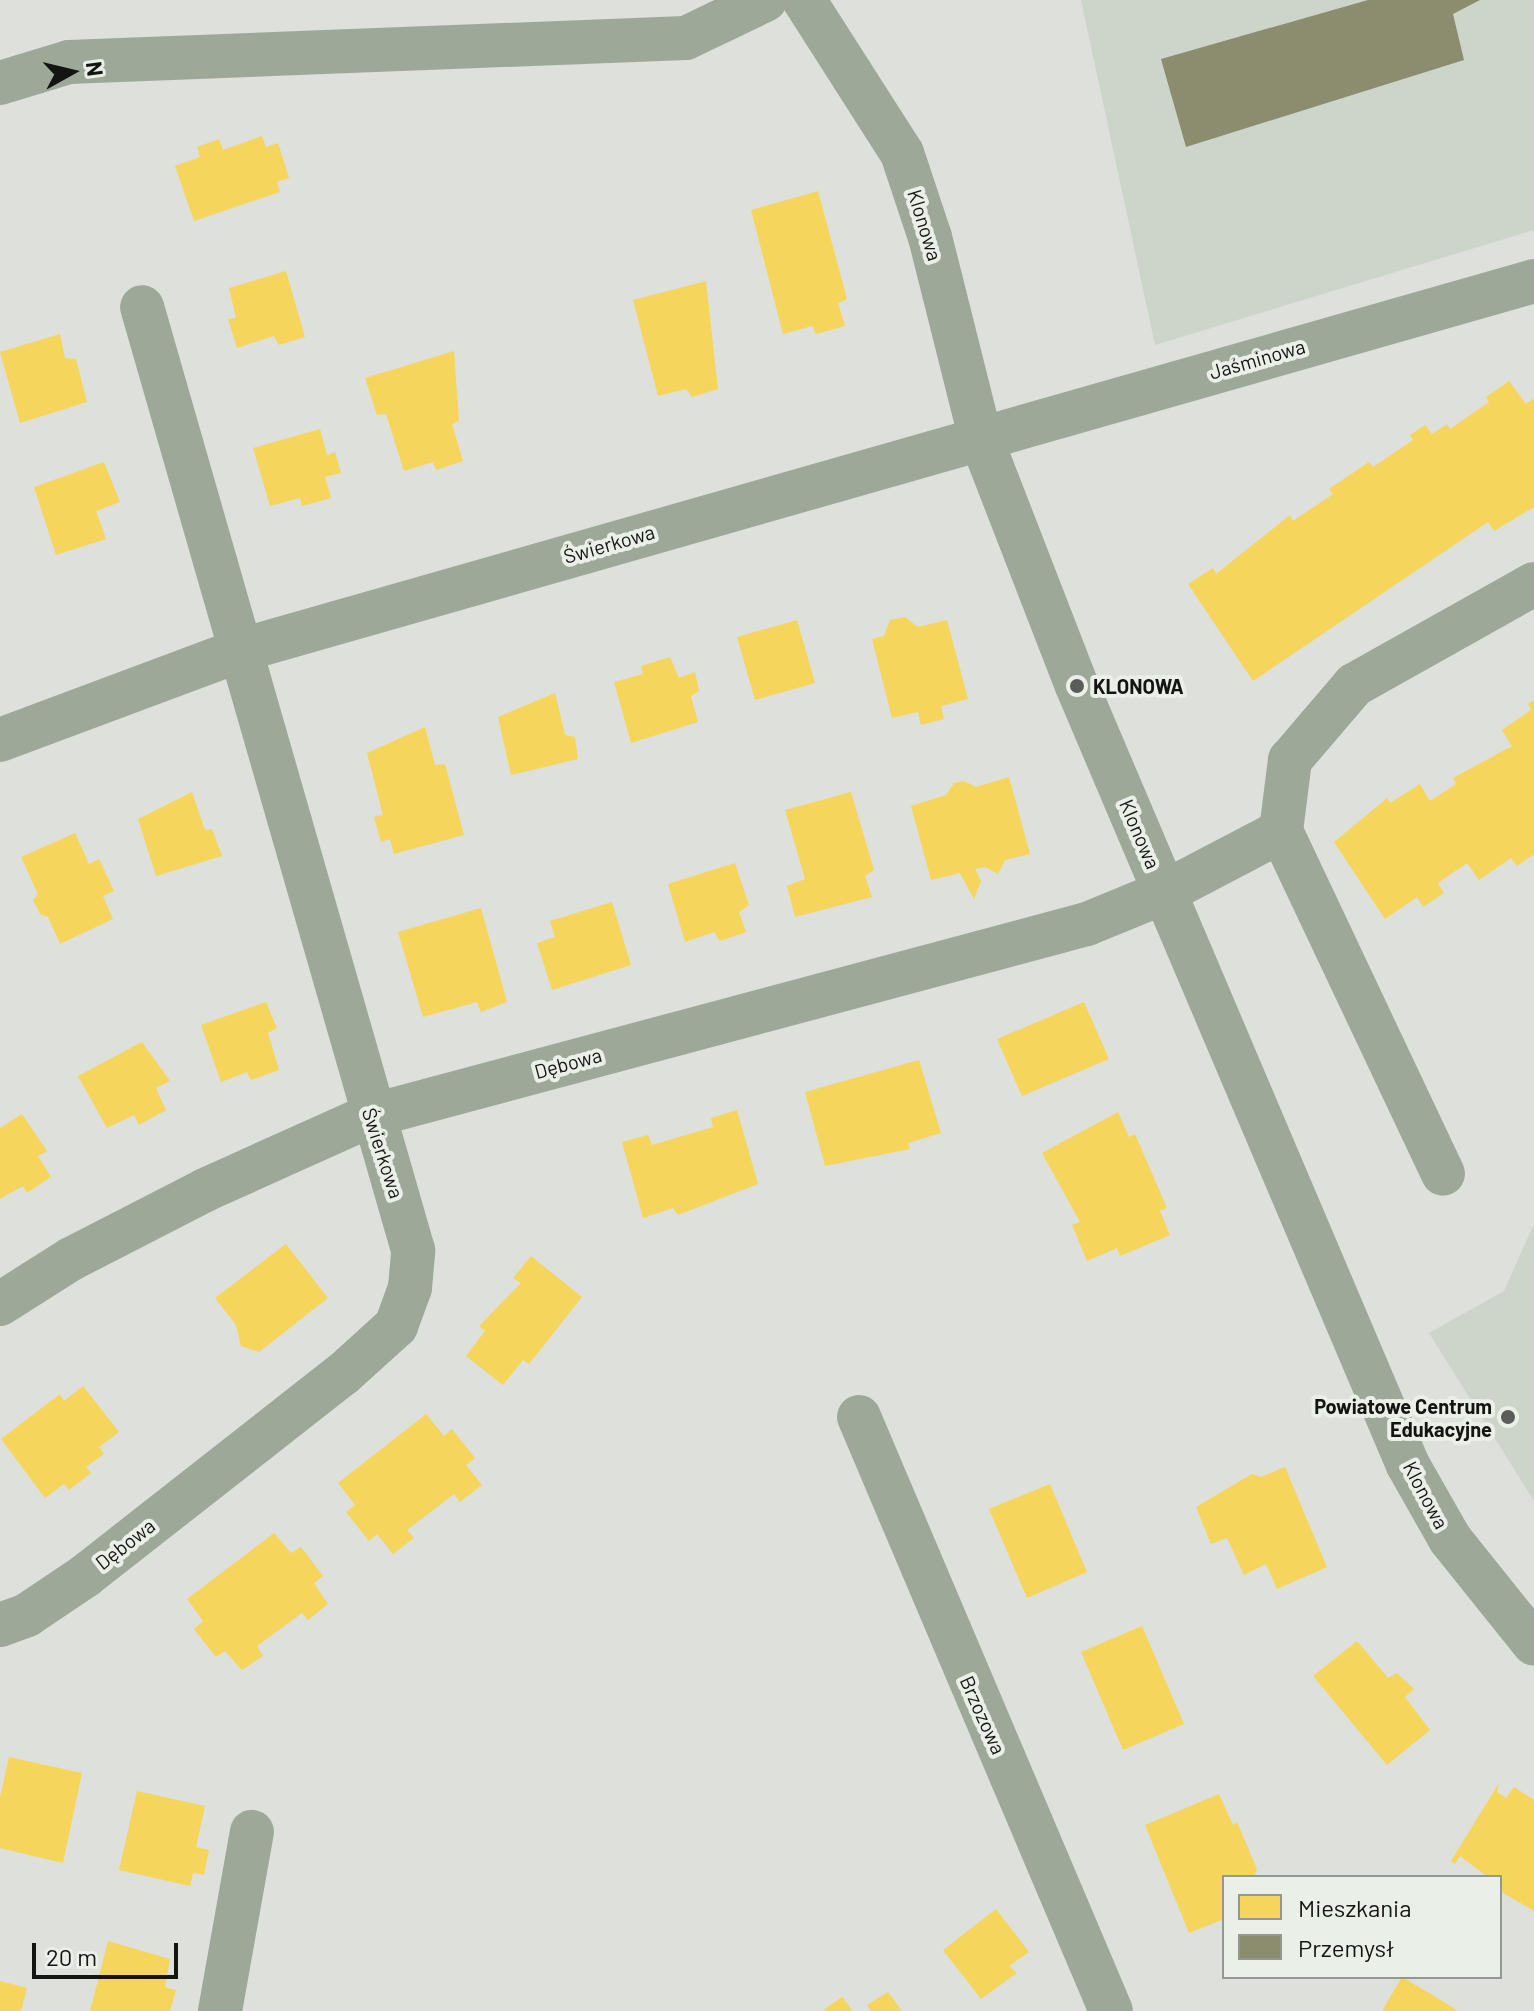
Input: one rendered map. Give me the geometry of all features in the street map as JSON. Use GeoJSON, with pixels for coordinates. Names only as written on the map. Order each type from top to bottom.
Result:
{"type":"FeatureCollection","features":[{"type":"Feature","properties":{"kind":"street"},"geometry":{"type":"LineString","coordinates":[[0,83],[69,62],[686,38],[765,0]]}},
{"type":"Feature","properties":{"kind":"street","name":"Klonowa"},"geometry":{"type":"LineString","coordinates":[[804,0],[902,153],[930,237],[980,436],[1165,892],[1408,1465],[1450,1539],[1534,1644]]}},
{"type":"Feature","properties":{"kind":"street","name":"Jaśminowa"},"geometry":{"type":"LineString","coordinates":[[980,436],[1534,281]]}},
{"type":"Feature","properties":{"kind":"street","name":"Świerkowa"},"geometry":{"type":"LineString","coordinates":[[142,307],[370,1116],[413,1250],[410,1288]]}},
{"type":"Feature","properties":{"kind":"street","name":"Świerkowa"},"geometry":{"type":"LineString","coordinates":[[0,740],[238,651],[980,436]]}},
{"type":"Feature","properties":{"kind":"street"},"geometry":{"type":"LineString","coordinates":[[1443,1174],[1281,831],[1290,760],[1354,685],[1534,584]]}},
{"type":"Feature","properties":{"kind":"street","name":"Dębowa"},"geometry":{"type":"LineString","coordinates":[[0,1304],[71,1259],[165,1211],[370,1116],[1087,924],[1165,892],[1281,831]]}},
{"type":"Feature","properties":{"kind":"street","name":"Dębowa"},"geometry":{"type":"LineString","coordinates":[[0,1625],[27,1615],[85,1576],[343,1374],[396,1326],[410,1288]]}},
{"type":"Feature","properties":{"kind":"street","name":"Brzozowa"},"geometry":{"type":"LineString","coordinates":[[859,1417],[1111,2011]]}},
{"type":"Feature","properties":{"kind":"street"},"geometry":{"type":"LineString","coordinates":[[220,2011],[252,1832]]}},
{"type":"Feature","properties":{"kind":"shaded area"},"geometry":{"type":"Polygon","coordinates":[[[1081,0],[1534,0],[1534,230],[1155,345],[1081,0]]]}},
{"type":"Feature","properties":{"kind":"shaded area","name":"Powiatowe Centrum Edukacyjne"},"geometry":{"type":"Polygon","coordinates":[[[1534,1224],[1534,1501],[1429,1333],[1504,1291],[1534,1224]]]}},
{"type":"Feature","properties":{"kind":"building: Mieszkania"},"geometry":{"type":"Polygon","coordinates":[[[262,136],[266,147],[278,143],[289,178],[277,182],[280,192],[194,221],[175,166],[200,157],[197,147],[219,139],[223,150],[262,136]]]}},
{"type":"Feature","properties":{"kind":"building: Mieszkania"},"geometry":{"type":"Polygon","coordinates":[[[818,191],[847,299],[838,303],[845,326],[816,334],[812,326],[783,334],[751,210],[818,191]]]}},
{"type":"Feature","properties":{"kind":"building: Mieszkania"},"geometry":{"type":"Polygon","coordinates":[[[286,271],[305,337],[279,345],[274,336],[237,348],[228,319],[236,318],[229,288],[286,271]]]}},
{"type":"Feature","properties":{"kind":"building: Mieszkania"},"geometry":{"type":"Polygon","coordinates":[[[706,281],[718,389],[692,397],[686,389],[658,396],[633,300],[706,281]]]}},
{"type":"Feature","properties":{"kind":"building: Mieszkania"},"geometry":{"type":"Polygon","coordinates":[[[60,334],[65,358],[76,359],[87,402],[20,423],[0,352],[60,334]]]}},
{"type":"Feature","properties":{"kind":"building: Mieszkania"},"geometry":{"type":"Polygon","coordinates":[[[454,351],[459,421],[452,424],[463,461],[436,470],[433,462],[404,471],[386,414],[377,415],[365,378],[454,351]]]}},
{"type":"Feature","properties":{"kind":"building: Mieszkania"},"geometry":{"type":"Polygon","coordinates":[[[1509,381],[1526,404],[1534,398],[1534,507],[1494,531],[1488,522],[1253,681],[1188,584],[1213,568],[1216,574],[1290,515],[1293,521],[1333,494],[1329,489],[1369,462],[1373,467],[1413,440],[1410,435],[1425,425],[1432,434],[1447,424],[1450,429],[1489,402],[1486,397],[1509,381]]]}},
{"type":"Feature","properties":{"kind":"building: Mieszkania"},"geometry":{"type":"Polygon","coordinates":[[[320,429],[327,455],[335,452],[341,473],[325,477],[331,498],[302,506],[300,498],[270,506],[253,448],[320,429]]]}},
{"type":"Feature","properties":{"kind":"building: Mieszkania"},"geometry":{"type":"Polygon","coordinates":[[[104,462],[120,502],[96,511],[106,539],[56,555],[34,487],[104,462]]]}},
{"type":"Feature","properties":{"kind":"building: Mieszkania"},"geometry":{"type":"Polygon","coordinates":[[[905,617],[918,627],[947,620],[968,699],[941,706],[944,719],[921,725],[918,712],[892,718],[872,639],[884,636],[890,620],[905,617]]]}},
{"type":"Feature","properties":{"kind":"building: Mieszkania"},"geometry":{"type":"Polygon","coordinates":[[[797,620],[815,683],[755,700],[737,637],[797,620]]]}},
{"type":"Feature","properties":{"kind":"building: Mieszkania"},"geometry":{"type":"Polygon","coordinates":[[[670,657],[679,678],[695,672],[699,691],[691,696],[698,722],[631,743],[614,682],[643,674],[641,666],[670,657]]]}},
{"type":"Feature","properties":{"kind":"building: Mieszkania"},"geometry":{"type":"Polygon","coordinates":[[[555,693],[565,735],[575,737],[578,759],[511,775],[498,717],[555,693]]]}},
{"type":"Feature","properties":{"kind":"building: Mieszkania"},"geometry":{"type":"Polygon","coordinates":[[[1534,700],[1534,854],[1517,866],[1511,858],[1479,880],[1467,863],[1438,883],[1444,893],[1423,907],[1417,897],[1385,919],[1334,842],[1387,798],[1390,803],[1420,784],[1430,801],[1456,784],[1453,778],[1512,746],[1502,730],[1531,710],[1528,704],[1534,700]]]}},
{"type":"Feature","properties":{"kind":"building: Mieszkania"},"geometry":{"type":"Polygon","coordinates":[[[425,727],[435,765],[445,764],[464,835],[394,854],[390,839],[381,842],[374,817],[383,815],[367,753],[425,727]]]}},
{"type":"Feature","properties":{"kind":"building: Mieszkania"},"geometry":{"type":"Polygon","coordinates":[[[1009,777],[1030,854],[1005,860],[998,874],[985,867],[975,869],[981,881],[974,899],[960,873],[931,880],[911,806],[946,795],[954,783],[964,781],[976,787],[1009,777]]]}},
{"type":"Feature","properties":{"kind":"building: Mieszkania"},"geometry":{"type":"Polygon","coordinates":[[[192,792],[205,830],[212,829],[222,856],[156,876],[138,819],[192,792]]]}},
{"type":"Feature","properties":{"kind":"building: Mieszkania"},"geometry":{"type":"Polygon","coordinates":[[[851,792],[874,870],[865,876],[872,897],[795,917],[787,886],[805,879],[785,810],[851,792]]]}},
{"type":"Feature","properties":{"kind":"building: Mieszkania"},"geometry":{"type":"Polygon","coordinates":[[[75,833],[89,864],[99,859],[114,891],[103,896],[113,919],[60,944],[48,917],[40,914],[33,900],[38,894],[21,857],[75,833]]]}},
{"type":"Feature","properties":{"kind":"building: Mieszkania"},"geometry":{"type":"Polygon","coordinates":[[[735,863],[749,905],[739,912],[746,932],[720,941],[714,932],[685,942],[668,884],[735,863]]]}},
{"type":"Feature","properties":{"kind":"building: Mieszkania"},"geometry":{"type":"Polygon","coordinates":[[[612,902],[631,965],[552,990],[537,943],[555,937],[550,921],[612,902]]]}},
{"type":"Feature","properties":{"kind":"building: Mieszkania"},"geometry":{"type":"Polygon","coordinates":[[[481,908],[507,1002],[481,1012],[477,1002],[423,1017],[398,932],[481,908]]]}},
{"type":"Feature","properties":{"kind":"building: Mieszkania"},"geometry":{"type":"Polygon","coordinates":[[[266,1002],[277,1028],[268,1033],[279,1070],[251,1080],[247,1072],[221,1082],[201,1025],[266,1002]]]}},
{"type":"Feature","properties":{"kind":"building: Mieszkania"},"geometry":{"type":"Polygon","coordinates":[[[1084,1002],[1109,1059],[1022,1096],[997,1039],[1084,1002]]]}},
{"type":"Feature","properties":{"kind":"building: Mieszkania"},"geometry":{"type":"Polygon","coordinates":[[[142,1042],[170,1081],[156,1088],[166,1110],[139,1125],[134,1115],[107,1128],[78,1076],[142,1042]]]}},
{"type":"Feature","properties":{"kind":"building: Mieszkania"},"geometry":{"type":"Polygon","coordinates":[[[919,1060],[941,1133],[908,1143],[910,1149],[825,1166],[805,1092],[919,1060]]]}},
{"type":"Feature","properties":{"kind":"building: Mieszkania"},"geometry":{"type":"Polygon","coordinates":[[[737,1110],[758,1184],[678,1215],[673,1208],[643,1218],[622,1142],[648,1135],[652,1145],[713,1127],[711,1118],[737,1110]]]}},
{"type":"Feature","properties":{"kind":"building: Mieszkania"},"geometry":{"type":"Polygon","coordinates":[[[1118,1112],[1129,1137],[1135,1134],[1167,1208],[1160,1211],[1170,1235],[1120,1256],[1117,1248],[1087,1261],[1072,1225],[1080,1222],[1042,1153],[1118,1112]]]}},
{"type":"Feature","properties":{"kind":"building: Mieszkania"},"geometry":{"type":"Polygon","coordinates":[[[22,1114],[47,1151],[38,1156],[51,1177],[27,1193],[23,1186],[0,1199],[0,1128],[22,1114]]]}},
{"type":"Feature","properties":{"kind":"building: Mieszkania"},"geometry":{"type":"Polygon","coordinates":[[[286,1244],[328,1298],[259,1352],[241,1346],[236,1325],[215,1298],[286,1244]]]}},
{"type":"Feature","properties":{"kind":"building: Mieszkania"},"geometry":{"type":"Polygon","coordinates":[[[531,1256],[582,1297],[529,1364],[523,1360],[503,1385],[466,1356],[485,1331],[479,1326],[521,1283],[513,1278],[531,1256]]]}},
{"type":"Feature","properties":{"kind":"building: Mieszkania"},"geometry":{"type":"Polygon","coordinates":[[[83,1386],[119,1432],[99,1447],[104,1454],[86,1467],[91,1473],[69,1490],[64,1484],[45,1498],[1,1439],[60,1394],[64,1401],[83,1386]]]}},
{"type":"Feature","properties":{"kind":"building: Mieszkania"},"geometry":{"type":"Polygon","coordinates":[[[426,1414],[444,1436],[452,1429],[475,1458],[466,1465],[482,1485],[460,1502],[454,1494],[407,1530],[414,1538],[393,1554],[377,1534],[369,1541],[346,1512],[355,1505],[338,1483],[426,1414]]]}},
{"type":"Feature","properties":{"kind":"building: Mieszkania"},"geometry":{"type":"Polygon","coordinates":[[[1285,1467],[1327,1567],[1277,1589],[1266,1564],[1244,1575],[1227,1538],[1211,1544],[1196,1507],[1252,1474],[1261,1477],[1285,1467]]]}},
{"type":"Feature","properties":{"kind":"building: Mieszkania"},"geometry":{"type":"Polygon","coordinates":[[[1050,1484],[1087,1572],[1027,1598],[989,1509],[1050,1484]]]}},
{"type":"Feature","properties":{"kind":"building: Mieszkania"},"geometry":{"type":"Polygon","coordinates":[[[274,1533],[291,1553],[301,1547],[323,1576],[314,1583],[328,1604],[308,1620],[302,1613],[257,1646],[263,1656],[242,1670],[225,1651],[216,1657],[194,1629],[203,1621],[187,1599],[274,1533]]]}},
{"type":"Feature","properties":{"kind":"building: Mieszkania"},"geometry":{"type":"Polygon","coordinates":[[[1142,1626],[1184,1724],[1123,1750],[1081,1652],[1142,1626]]]}},
{"type":"Feature","properties":{"kind":"building: Mieszkania"},"geometry":{"type":"Polygon","coordinates":[[[1357,1641],[1388,1678],[1397,1673],[1414,1689],[1405,1697],[1430,1730],[1387,1765],[1313,1676],[1357,1641]]]}},
{"type":"Feature","properties":{"kind":"building: Mieszkania"},"geometry":{"type":"Polygon","coordinates":[[[9,1757],[82,1773],[63,1863],[0,1848],[0,1797],[9,1757]]]}},
{"type":"Feature","properties":{"kind":"building: Mieszkania"},"geometry":{"type":"Polygon","coordinates":[[[1499,1783],[1497,1792],[1506,1798],[1514,1787],[1534,1800],[1534,1911],[1502,1892],[1502,1875],[1485,1875],[1460,1856],[1455,1864],[1451,1861],[1499,1783]]]}},
{"type":"Feature","properties":{"kind":"building: Mieszkania"},"geometry":{"type":"Polygon","coordinates":[[[137,1791],[205,1806],[196,1847],[209,1850],[204,1875],[193,1873],[190,1886],[119,1870],[137,1791]]]}},
{"type":"Feature","properties":{"kind":"building: Mieszkania"},"geometry":{"type":"Polygon","coordinates":[[[1219,1794],[1233,1825],[1237,1822],[1257,1869],[1255,1875],[1222,1875],[1222,1920],[1189,1933],[1145,1825],[1219,1794]]]}},
{"type":"Feature","properties":{"kind":"building: Mieszkania"},"geometry":{"type":"Polygon","coordinates":[[[996,1909],[1029,1952],[1009,1966],[1017,1973],[981,1999],[943,1950],[996,1909]]]}},
{"type":"Feature","properties":{"kind":"building: Mieszkania"},"geometry":{"type":"Polygon","coordinates":[[[108,1941],[170,1959],[165,1987],[176,1990],[170,2011],[90,2011],[108,1941]]]}},
{"type":"Feature","properties":{"kind":"building: Mieszkania"},"geometry":{"type":"Polygon","coordinates":[[[1401,1979],[1405,1979],[1458,2011],[1382,2011],[1401,1979]]]}},
{"type":"Feature","properties":{"kind":"building: Mieszkania"},"geometry":{"type":"Polygon","coordinates":[[[0,1981],[27,1988],[21,2011],[0,2011],[0,1981]]]}},
{"type":"Feature","properties":{"kind":"building: Mieszkania"},"geometry":{"type":"Polygon","coordinates":[[[888,1992],[902,2011],[871,2011],[867,2005],[888,1992]]]}},
{"type":"Feature","properties":{"kind":"building: Mieszkania"},"geometry":{"type":"Polygon","coordinates":[[[842,1997],[853,2011],[822,2011],[842,1997]]]}},
{"type":"Feature","properties":{"kind":"building: Przemysł"},"geometry":{"type":"Polygon","coordinates":[[[1368,0],[1480,0],[1453,14],[1464,60],[1186,147],[1161,59],[1368,0]]]}},
{"type":"Feature","properties":{"kind":"place","name":"KLONOWA"},"geometry":{"type":"Point","coordinates":[1077,686]}},
{"type":"Feature","properties":{"kind":"place","name":"Powiatowe Centrum Edukacyjne"},"geometry":{"type":"Point","coordinates":[1508,1417]}}]}
